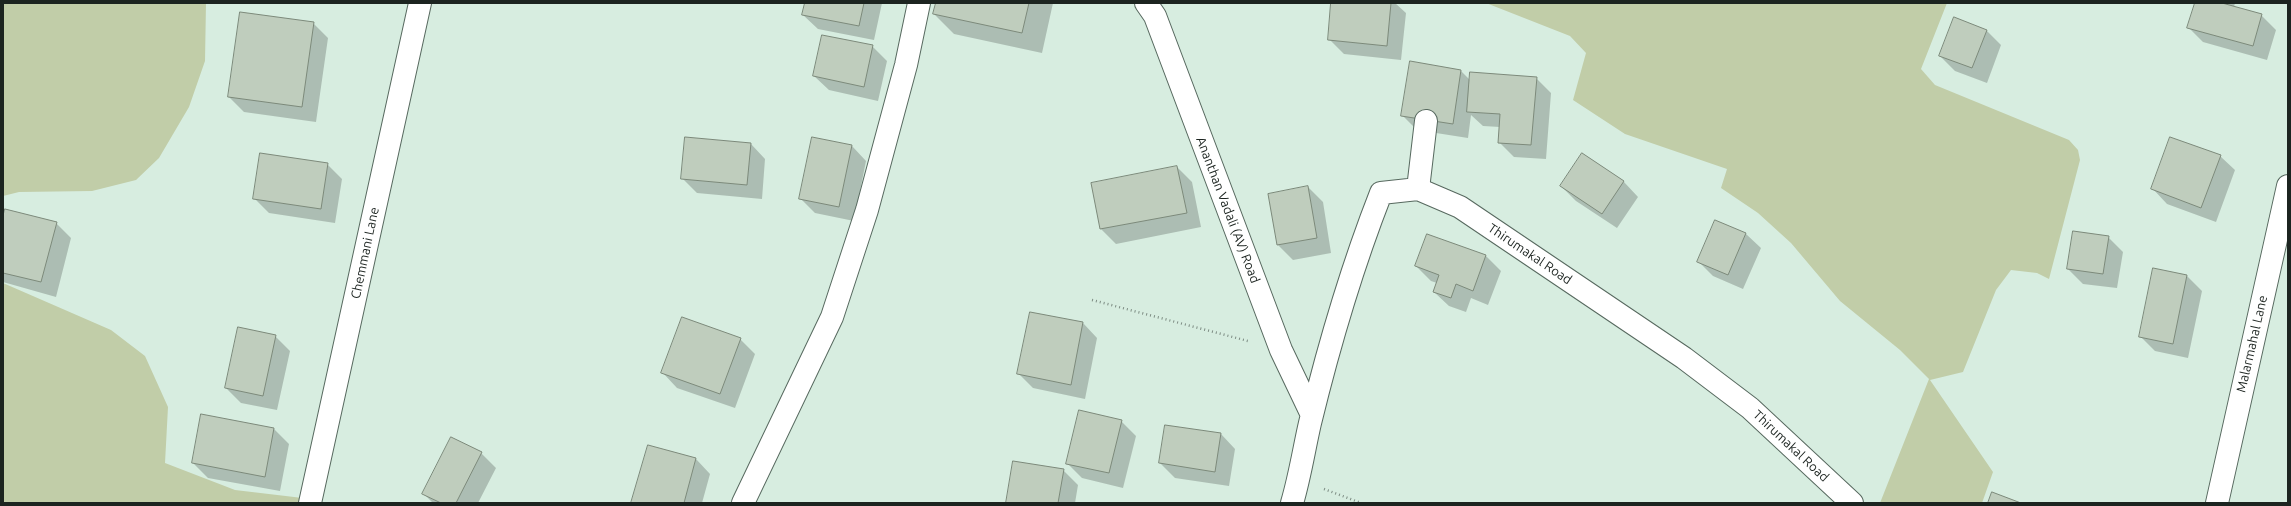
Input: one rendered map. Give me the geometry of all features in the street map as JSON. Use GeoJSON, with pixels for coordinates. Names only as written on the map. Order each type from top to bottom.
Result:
{"type":"FeatureCollection","features":[{"type":"Feature","properties":{"kind":"street","name":"Chemmani Lane"},"geometry":{"type":"LineString","coordinates":[[310,503],[420,3]]}},
{"type":"Feature","properties":{"kind":"street"},"geometry":{"type":"LineString","coordinates":[[743,503],[832,317],[867,210],[906,65],[919,3]]}},
{"type":"Feature","properties":{"kind":"street","name":"Ananthan Vadali (AV) Road"},"geometry":{"type":"LineString","coordinates":[[1146,3],[1155,16],[1281,350],[1311,419]]}},
{"type":"Feature","properties":{"kind":"street"},"geometry":{"type":"LineString","coordinates":[[1418,189],[1426,121]]}},
{"type":"Feature","properties":{"kind":"street","name":"Malarmahal Lane"},"geometry":{"type":"LineString","coordinates":[[2217,503],[2288,186]]}},
{"type":"Feature","properties":{"kind":"street","name":"Thirumakal Road"},"geometry":{"type":"LineString","coordinates":[[1311,419],[1366,230],[1381,193],[1418,189],[1460,206],[1684,358],[1750,408],[1852,503]]}},
{"type":"Feature","properties":{"kind":"street"},"geometry":{"type":"LineString","coordinates":[[1292,503],[1299,479],[1311,419]]}},
{"type":"Feature","properties":{"kind":"path"},"geometry":{"type":"LineString","coordinates":[[1092,300],[1281,350]]}},
{"type":"Feature","properties":{"kind":"path"},"geometry":{"type":"LineString","coordinates":[[1299,479],[1361,503]]}},
{"type":"Feature","properties":{"kind":"green space"},"geometry":{"type":"Polygon","coordinates":[[[3,3],[206,3],[205,61],[189,107],[159,158],[136,180],[92,191],[19,192],[3,196],[3,3]]]}},
{"type":"Feature","properties":{"kind":"green space"},"geometry":{"type":"Polygon","coordinates":[[[1486,3],[1947,3],[1921,69],[1935,85],[2069,140],[2078,150],[2080,160],[2049,279],[2037,273],[2011,270],[1996,290],[1963,372],[1930,380],[1993,472],[1982,503],[1880,503],[1929,379],[1900,350],[1840,301],[1791,243],[1758,213],[1721,188],[1727,169],[1625,134],[1573,100],[1586,53],[1570,36],[1486,3]]]}},
{"type":"Feature","properties":{"kind":"green space"},"geometry":{"type":"Polygon","coordinates":[[[3,283],[111,330],[145,356],[168,407],[165,463],[235,490],[311,499],[310,503],[3,503],[3,283]]]}},
{"type":"Feature","properties":{"kind":"building"},"geometry":{"type":"Polygon","coordinates":[[[805,3],[864,3],[859,26],[802,15],[805,3]]]}},
{"type":"Feature","properties":{"kind":"building"},"geometry":{"type":"Polygon","coordinates":[[[936,3],[1029,3],[1022,33],[933,14],[936,3]]]}},
{"type":"Feature","properties":{"kind":"building"},"geometry":{"type":"Polygon","coordinates":[[[1331,3],[1391,3],[1387,46],[1328,40],[1331,3]]]}},
{"type":"Feature","properties":{"kind":"building"},"geometry":{"type":"Polygon","coordinates":[[[2195,3],[2222,3],[2262,14],[2253,46],[2187,28],[2195,3]]]}},
{"type":"Feature","properties":{"kind":"building"},"geometry":{"type":"Polygon","coordinates":[[[240,12],[314,22],[302,107],[228,97],[240,12]]]}},
{"type":"Feature","properties":{"kind":"building"},"geometry":{"type":"Polygon","coordinates":[[[1954,17],[1987,30],[1972,68],[1939,56],[1954,17]]]}},
{"type":"Feature","properties":{"kind":"building"},"geometry":{"type":"Polygon","coordinates":[[[822,35],[873,45],[864,87],[813,76],[822,35]]]}},
{"type":"Feature","properties":{"kind":"building"},"geometry":{"type":"Polygon","coordinates":[[[1410,61],[1461,70],[1453,124],[1401,116],[1410,61]]]}},
{"type":"Feature","properties":{"kind":"building"},"geometry":{"type":"Polygon","coordinates":[[[1470,72],[1537,77],[1531,145],[1498,143],[1500,114],[1467,112],[1470,72]]]}},
{"type":"Feature","properties":{"kind":"building"},"geometry":{"type":"Polygon","coordinates":[[[685,137],[751,143],[747,185],[681,179],[685,137]]]}},
{"type":"Feature","properties":{"kind":"building"},"geometry":{"type":"Polygon","coordinates":[[[812,137],[852,145],[839,207],[799,199],[812,137]]]}},
{"type":"Feature","properties":{"kind":"building"},"geometry":{"type":"Polygon","coordinates":[[[2170,137],[2221,155],[2201,208],[2151,189],[2170,137]]]}},
{"type":"Feature","properties":{"kind":"building"},"geometry":{"type":"Polygon","coordinates":[[[260,153],[328,163],[321,209],[253,199],[260,153]]]}},
{"type":"Feature","properties":{"kind":"building"},"geometry":{"type":"Polygon","coordinates":[[[1582,153],[1624,181],[1602,214],[1560,186],[1582,153]]]}},
{"type":"Feature","properties":{"kind":"building"},"geometry":{"type":"Polygon","coordinates":[[[1177,166],[1187,213],[1100,229],[1091,183],[1177,166]]]}},
{"type":"Feature","properties":{"kind":"building"},"geometry":{"type":"Polygon","coordinates":[[[1308,186],[1317,238],[1277,245],[1268,194],[1308,186]]]}},
{"type":"Feature","properties":{"kind":"building"},"geometry":{"type":"Polygon","coordinates":[[[5,209],[57,222],[41,282],[3,273],[3,216],[5,209]]]}},
{"type":"Feature","properties":{"kind":"building"},"geometry":{"type":"Polygon","coordinates":[[[1715,220],[1746,233],[1728,275],[1697,262],[1715,220]]]}},
{"type":"Feature","properties":{"kind":"building"},"geometry":{"type":"Polygon","coordinates":[[[2073,231],[2109,236],[2103,274],[2067,269],[2073,231]]]}},
{"type":"Feature","properties":{"kind":"building"},"geometry":{"type":"Polygon","coordinates":[[[1427,234],[1486,255],[1473,291],[1456,284],[1451,298],[1433,292],[1439,275],[1415,266],[1427,234]]]}},
{"type":"Feature","properties":{"kind":"building"},"geometry":{"type":"Polygon","coordinates":[[[2153,268],[2187,275],[2173,344],[2139,337],[2153,268]]]}},
{"type":"Feature","properties":{"kind":"building"},"geometry":{"type":"Polygon","coordinates":[[[1030,312],[1083,322],[1071,385],[1017,374],[1030,312]]]}},
{"type":"Feature","properties":{"kind":"building"},"geometry":{"type":"Polygon","coordinates":[[[682,317],[741,338],[720,394],[661,373],[682,317]]]}},
{"type":"Feature","properties":{"kind":"building"},"geometry":{"type":"Polygon","coordinates":[[[238,327],[276,335],[263,396],[225,388],[238,327]]]}},
{"type":"Feature","properties":{"kind":"building"},"geometry":{"type":"Polygon","coordinates":[[[1079,410],[1122,420],[1109,473],[1066,464],[1079,410]]]}},
{"type":"Feature","properties":{"kind":"building"},"geometry":{"type":"Polygon","coordinates":[[[201,414],[274,428],[265,477],[192,463],[201,414]]]}},
{"type":"Feature","properties":{"kind":"building"},"geometry":{"type":"Polygon","coordinates":[[[1165,425],[1221,433],[1215,472],[1159,463],[1165,425]]]}},
{"type":"Feature","properties":{"kind":"building"},"geometry":{"type":"Polygon","coordinates":[[[451,437],[482,452],[456,503],[441,503],[422,494],[451,437]]]}},
{"type":"Feature","properties":{"kind":"building"},"geometry":{"type":"Polygon","coordinates":[[[648,445],[696,458],[684,503],[631,503],[648,445]]]}},
{"type":"Feature","properties":{"kind":"building"},"geometry":{"type":"Polygon","coordinates":[[[1013,461],[1064,469],[1058,503],[1006,503],[1013,461]]]}},
{"type":"Feature","properties":{"kind":"building"},"geometry":{"type":"Polygon","coordinates":[[[1992,492],[2021,503],[1988,503],[1992,492]]]}}]}
